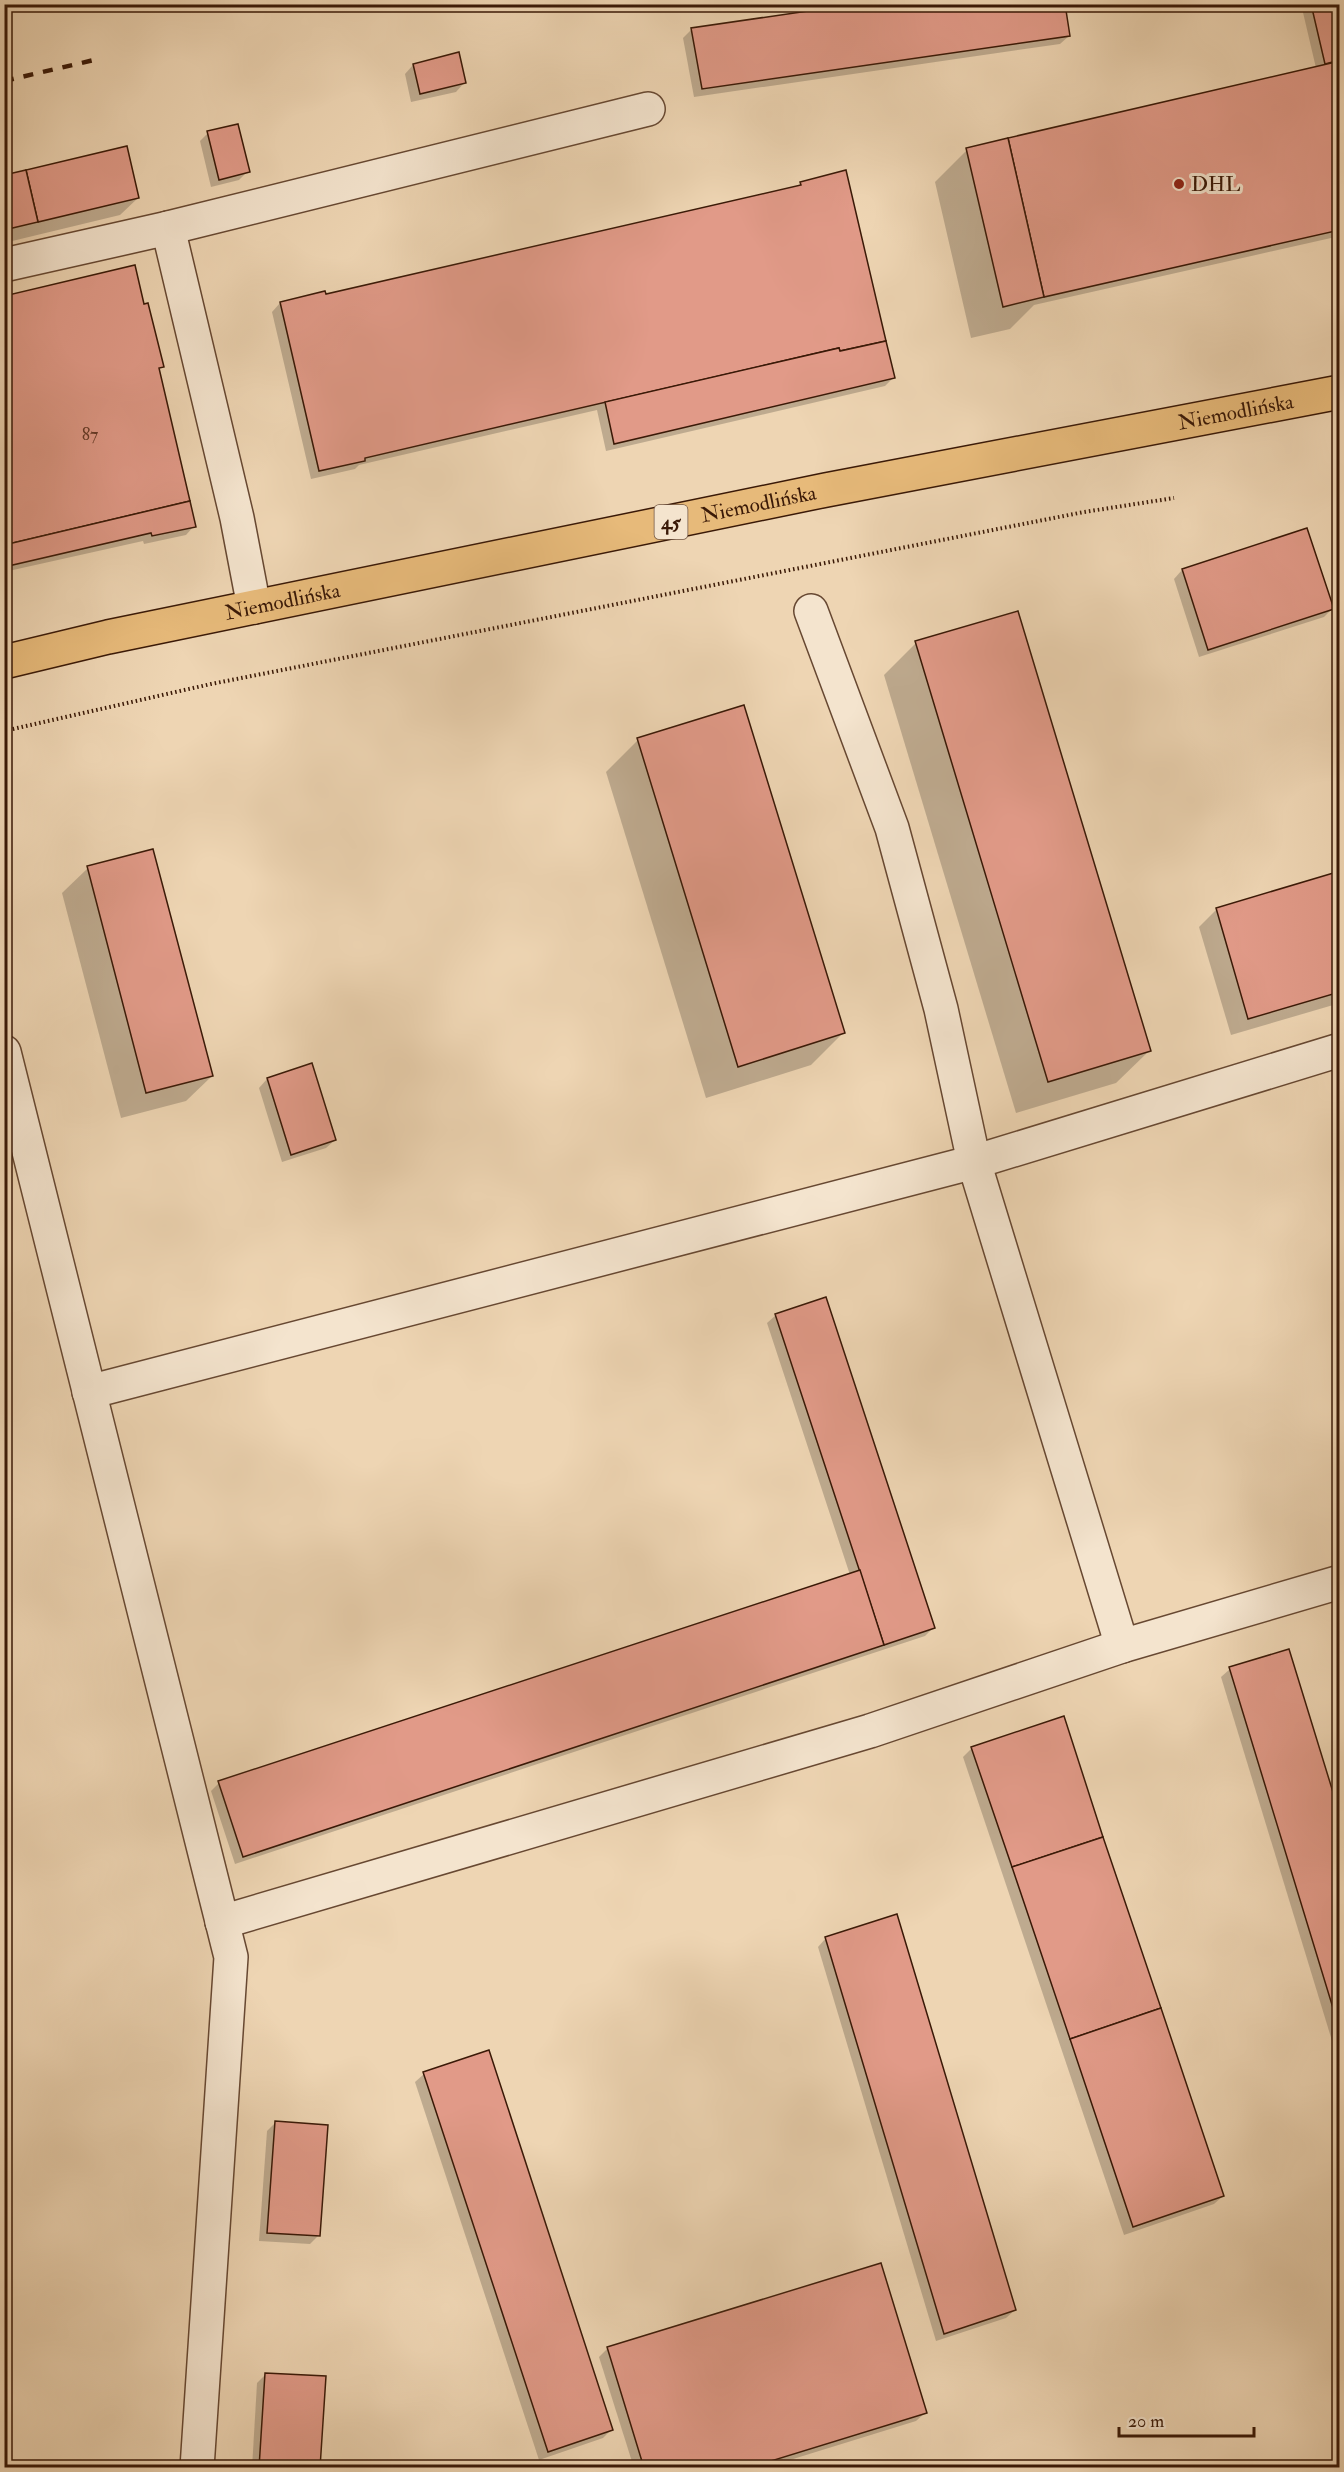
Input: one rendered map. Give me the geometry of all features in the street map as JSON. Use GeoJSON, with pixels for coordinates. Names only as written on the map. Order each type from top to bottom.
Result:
{"type":"FeatureCollection","features":[{"type":"Feature","properties":{"kind":"main road","name":"Niemodlińska"},"geometry":{"type":"LineString","coordinates":[[4,662],[254,607],[826,490],[1340,392]]}},
{"type":"Feature","properties":{"kind":"lane"},"geometry":{"type":"LineString","coordinates":[[4,265],[168,228],[648,110]]}},
{"type":"Feature","properties":{"kind":"lane"},"geometry":{"type":"LineString","coordinates":[[168,228],[237,518],[254,607]]}},
{"type":"Feature","properties":{"kind":"lane"},"geometry":{"type":"LineString","coordinates":[[811,611],[892,828],[941,1009],[974,1162],[1122,1646]]}},
{"type":"Feature","properties":{"kind":"lane"},"geometry":{"type":"LineString","coordinates":[[89,1392],[974,1162],[1340,1050]]}},
{"type":"Feature","properties":{"kind":"lane"},"geometry":{"type":"LineString","coordinates":[[4,1052],[231,1957],[197,2468]]}},
{"type":"Feature","properties":{"kind":"lane"},"geometry":{"type":"LineString","coordinates":[[222,1922],[870,1731],[1122,1646],[1340,1582]]}},
{"type":"Feature","properties":{"kind":"path"},"geometry":{"type":"LineString","coordinates":[[4,730],[211,684],[1084,512],[1174,498]]}},
{"type":"Feature","properties":{"kind":"building"},"geometry":{"type":"Polygon","coordinates":[[[856,4],[1065,4],[1070,36],[702,89],[691,28],[856,4]]]}},
{"type":"Feature","properties":{"kind":"building"},"geometry":{"type":"Polygon","coordinates":[[[1311,4],[1340,4],[1340,60],[1325,64],[1311,4]]]}},
{"type":"Feature","properties":{"kind":"building"},"geometry":{"type":"Polygon","coordinates":[[[459,52],[466,83],[420,94],[413,64],[459,52]]]}},
{"type":"Feature","properties":{"kind":"building","name":"DHL"},"geometry":{"type":"Polygon","coordinates":[[[1340,61],[1340,230],[1044,297],[1008,138],[1340,61]]]}},
{"type":"Feature","properties":{"kind":"building"},"geometry":{"type":"Polygon","coordinates":[[[238,124],[250,172],[219,180],[207,131],[238,124]]]}},
{"type":"Feature","properties":{"kind":"building"},"geometry":{"type":"Polygon","coordinates":[[[1008,138],[1044,297],[1003,307],[966,148],[1008,138]]]}},
{"type":"Feature","properties":{"kind":"building"},"geometry":{"type":"Polygon","coordinates":[[[127,146],[139,198],[38,222],[26,170],[127,146]]]}},
{"type":"Feature","properties":{"kind":"building"},"geometry":{"type":"Polygon","coordinates":[[[26,170],[38,222],[4,230],[4,175],[26,170]]]}},
{"type":"Feature","properties":{"kind":"building"},"geometry":{"type":"Polygon","coordinates":[[[846,170],[886,341],[840,351],[839,348],[365,458],[365,461],[319,471],[280,302],[325,291],[326,294],[801,185],[800,182],[846,170]]]}},
{"type":"Feature","properties":{"kind":"building"},"geometry":{"type":"Polygon","coordinates":[[[135,265],[144,304],[148,303],[164,367],[159,368],[190,501],[4,545],[4,296],[135,265]]]}},
{"type":"Feature","properties":{"kind":"building"},"geometry":{"type":"Polygon","coordinates":[[[886,341],[895,378],[614,444],[605,402],[839,348],[840,351],[886,341]]]}},
{"type":"Feature","properties":{"kind":"building"},"geometry":{"type":"Polygon","coordinates":[[[190,501],[196,527],[152,536],[151,533],[4,567],[4,545],[190,501]]]}},
{"type":"Feature","properties":{"kind":"building"},"geometry":{"type":"Polygon","coordinates":[[[1307,528],[1334,609],[1208,650],[1182,569],[1307,528]]]}},
{"type":"Feature","properties":{"kind":"building"},"geometry":{"type":"Polygon","coordinates":[[[1018,611],[1151,1051],[1048,1082],[915,641],[1018,611]]]}},
{"type":"Feature","properties":{"kind":"building"},"geometry":{"type":"Polygon","coordinates":[[[744,705],[845,1033],[738,1067],[637,738],[744,705]]]}},
{"type":"Feature","properties":{"kind":"building"},"geometry":{"type":"Polygon","coordinates":[[[153,849],[213,1076],[146,1093],[87,866],[153,849]]]}},
{"type":"Feature","properties":{"kind":"building"},"geometry":{"type":"Polygon","coordinates":[[[1340,871],[1340,992],[1248,1019],[1216,908],[1340,871]]]}},
{"type":"Feature","properties":{"kind":"building"},"geometry":{"type":"Polygon","coordinates":[[[312,1063],[336,1140],[291,1155],[267,1078],[312,1063]]]}},
{"type":"Feature","properties":{"kind":"building"},"geometry":{"type":"Polygon","coordinates":[[[826,1297],[935,1628],[884,1645],[775,1314],[826,1297]]]}},
{"type":"Feature","properties":{"kind":"building"},"geometry":{"type":"Polygon","coordinates":[[[860,1570],[884,1645],[243,1857],[218,1781],[860,1570]]]}},
{"type":"Feature","properties":{"kind":"building"},"geometry":{"type":"Polygon","coordinates":[[[1289,1649],[1340,1815],[1340,2031],[1229,1667],[1289,1649]]]}},
{"type":"Feature","properties":{"kind":"building"},"geometry":{"type":"Polygon","coordinates":[[[1064,1716],[1103,1837],[1012,1867],[971,1747],[1064,1716]]]}},
{"type":"Feature","properties":{"kind":"building"},"geometry":{"type":"Polygon","coordinates":[[[1103,1837],[1161,2008],[1070,2039],[1012,1867],[1103,1837]]]}},
{"type":"Feature","properties":{"kind":"building"},"geometry":{"type":"Polygon","coordinates":[[[897,1914],[1016,2310],[944,2334],[825,1937],[897,1914]]]}},
{"type":"Feature","properties":{"kind":"building"},"geometry":{"type":"Polygon","coordinates":[[[1161,2008],[1224,2196],[1133,2227],[1070,2039],[1161,2008]]]}},
{"type":"Feature","properties":{"kind":"building"},"geometry":{"type":"Polygon","coordinates":[[[489,2050],[613,2430],[548,2452],[423,2072],[489,2050]]]}},
{"type":"Feature","properties":{"kind":"building"},"geometry":{"type":"Polygon","coordinates":[[[275,2121],[328,2125],[320,2236],[267,2233],[275,2121]]]}},
{"type":"Feature","properties":{"kind":"building"},"geometry":{"type":"Polygon","coordinates":[[[881,2263],[927,2413],[748,2468],[644,2468],[607,2347],[881,2263]]]}},
{"type":"Feature","properties":{"kind":"building"},"geometry":{"type":"Polygon","coordinates":[[[265,2373],[326,2376],[320,2468],[259,2468],[265,2373]]]}},
{"type":"Feature","properties":{"kind":"railway"},"geometry":{"type":"LineString","coordinates":[[4,81],[94,60]]}},
{"type":"Feature","properties":{"kind":"place","name":"DHL"},"geometry":{"type":"Point","coordinates":[1179,184]}}]}
